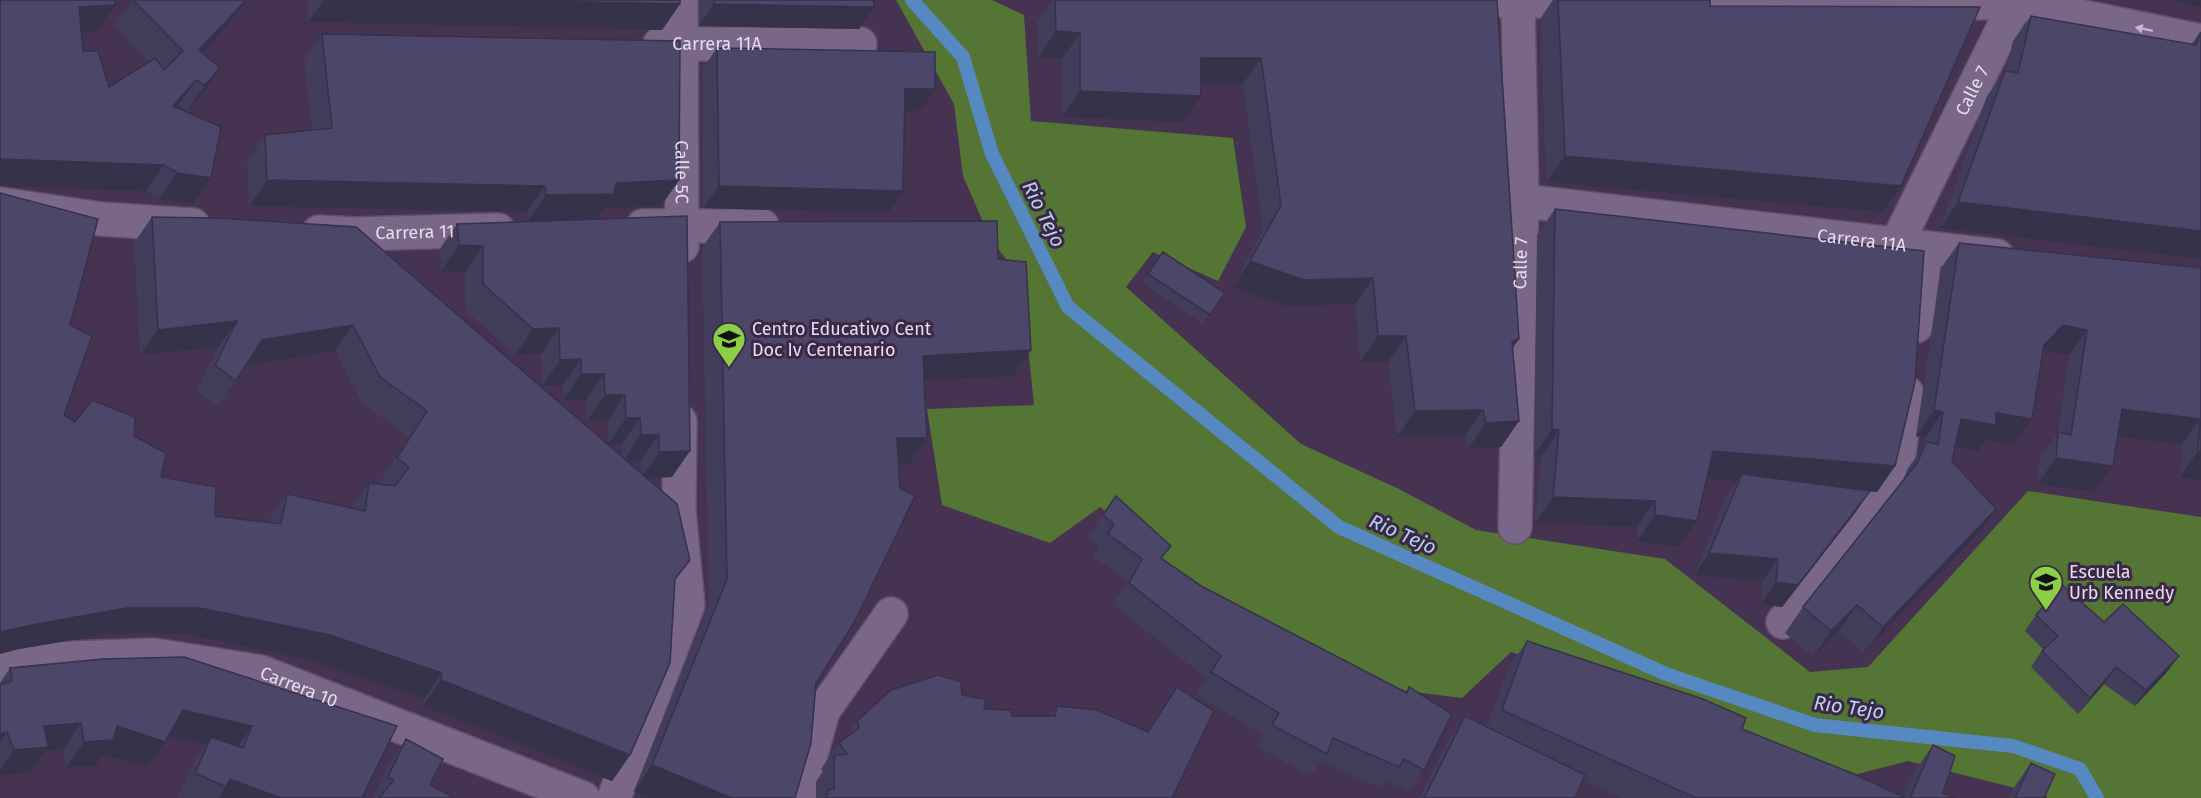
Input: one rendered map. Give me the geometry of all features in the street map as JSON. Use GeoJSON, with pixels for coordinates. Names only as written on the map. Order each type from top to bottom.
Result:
{"type":"FeatureCollection","features":[{"type":"Feature","properties":{"kind":"street","name":"Calle 5C"},"geometry":{"type":"LineString","coordinates":[[681,0],[682,273]]}},
{"type":"Feature","properties":{"kind":"street"},"geometry":{"type":"LineString","coordinates":[[1442,0],[2017,1],[2201,40]]}},
{"type":"Feature","properties":{"kind":"street","name":"Calle 7"},"geometry":{"type":"LineString","coordinates":[[1515,528],[1522,201],[1518,1]]}},
{"type":"Feature","properties":{"kind":"street","name":"Calle 7"},"geometry":{"type":"LineString","coordinates":[[1782,622],[1880,505],[1899,454],[1912,357],[1911,246],[2017,1]]}},
{"type":"Feature","properties":{"kind":"street","name":"Carrera 11A"},"geometry":{"type":"LineString","coordinates":[[633,44],[860,44]]}},
{"type":"Feature","properties":{"kind":"street","name":"Carrera 11A"},"geometry":{"type":"LineString","coordinates":[[1522,201],[2029,259]]}},
{"type":"Feature","properties":{"kind":"street"},"geometry":{"type":"LineString","coordinates":[[0,204],[101,219],[227,227]]}},
{"type":"Feature","properties":{"kind":"street"},"geometry":{"type":"LineString","coordinates":[[612,227],[682,225],[787,227]]}},
{"type":"Feature","properties":{"kind":"street","name":"Carrera 11"},"geometry":{"type":"LineString","coordinates":[[284,230],[353,234],[529,229]]}},
{"type":"Feature","properties":{"kind":"street"},"geometry":{"type":"LineString","coordinates":[[353,234],[389,265]]}},
{"type":"Feature","properties":{"kind":"street"},"geometry":{"type":"LineString","coordinates":[[614,798],[688,605],[679,511],[680,392]]}},
{"type":"Feature","properties":{"kind":"street"},"geometry":{"type":"LineString","coordinates":[[652,488],[679,511]]}},
{"type":"Feature","properties":{"kind":"street"},"geometry":{"type":"LineString","coordinates":[[1846,502],[1880,505]]}},
{"type":"Feature","properties":{"kind":"street"},"geometry":{"type":"LineString","coordinates":[[799,798],[823,711],[891,614]]}},
{"type":"Feature","properties":{"kind":"street","name":"Carrera 10"},"geometry":{"type":"LineString","coordinates":[[0,668],[46,658],[154,655],[261,672],[583,798]]}},
{"type":"Feature","properties":{"kind":"green space"},"geometry":{"type":"Polygon","coordinates":[[[896,0],[992,0],[1024,15],[1031,121],[1233,138],[1246,227],[1218,281],[1153,252],[1126,287],[1301,444],[1399,489],[1476,530],[1665,559],[1810,672],[1868,667],[2028,491],[2201,517],[2201,798],[2047,798],[2047,796],[1908,761],[1854,775],[1511,652],[1462,698],[1406,691],[1235,619],[1100,507],[1050,543],[942,505],[927,409],[1034,405],[1021,279],[990,238],[963,176],[954,104],[896,0]]]}},
{"type":"Feature","properties":{"kind":"building"},"geometry":{"type":"Polygon","coordinates":[[[0,0],[115,0],[115,5],[79,7],[83,51],[98,51],[109,87],[155,58],[164,70],[183,51],[133,0],[246,0],[199,50],[220,68],[205,85],[196,80],[173,106],[221,127],[211,178],[177,173],[164,165],[0,159],[0,0]]]}},
{"type":"Feature","properties":{"kind":"building"},"geometry":{"type":"Polygon","coordinates":[[[482,0],[680,0],[680,4],[482,0]]]}},
{"type":"Feature","properties":{"kind":"building"},"geometry":{"type":"Polygon","coordinates":[[[714,0],[874,0],[874,7],[714,4],[714,0]]]}},
{"type":"Feature","properties":{"kind":"building"},"geometry":{"type":"Polygon","coordinates":[[[1055,0],[1497,0],[1519,339],[1512,342],[1519,421],[1486,423],[1483,410],[1415,411],[1406,336],[1378,336],[1373,278],[1304,280],[1250,261],[1281,205],[1261,58],[1201,58],[1201,96],[1080,91],[1080,33],[1056,31],[1055,0]]]}},
{"type":"Feature","properties":{"kind":"building"},"geometry":{"type":"Polygon","coordinates":[[[1558,0],[1710,0],[1710,6],[1980,7],[1901,186],[1565,156],[1558,0]]]}},
{"type":"Feature","properties":{"kind":"building"},"geometry":{"type":"Polygon","coordinates":[[[2031,16],[2196,45],[2201,32],[2201,231],[1958,202],[2005,71],[2018,73],[2031,16]]]}},
{"type":"Feature","properties":{"kind":"building"},"geometry":{"type":"Polygon","coordinates":[[[322,34],[680,41],[679,180],[616,183],[614,194],[546,195],[545,186],[267,180],[265,135],[332,128],[322,34]]]}},
{"type":"Feature","properties":{"kind":"building"},"geometry":{"type":"Polygon","coordinates":[[[717,48],[935,52],[935,89],[905,89],[903,191],[719,186],[717,48]]]}},
{"type":"Feature","properties":{"kind":"building"},"geometry":{"type":"Polygon","coordinates":[[[0,193],[98,219],[70,325],[92,336],[64,415],[75,422],[92,400],[135,417],[134,436],[166,453],[161,477],[216,487],[215,516],[281,524],[287,494],[365,511],[369,483],[395,486],[409,467],[397,458],[427,411],[380,377],[353,325],[262,340],[236,381],[215,365],[237,321],[158,330],[152,217],[218,218],[356,227],[677,504],[690,560],[675,579],[670,663],[630,755],[441,680],[442,673],[330,635],[200,608],[126,608],[0,632],[0,193]]]}},
{"type":"Feature","properties":{"kind":"building"},"geometry":{"type":"Polygon","coordinates":[[[1555,209],[1924,251],[1915,382],[1895,466],[1713,451],[1697,521],[1655,515],[1655,501],[1553,497],[1559,430],[1552,429],[1555,209]]]}},
{"type":"Feature","properties":{"kind":"building"},"geometry":{"type":"Polygon","coordinates":[[[687,216],[690,451],[659,452],[659,435],[641,435],[640,418],[626,418],[625,395],[605,395],[604,374],[581,374],[581,359],[560,360],[559,328],[533,329],[483,284],[483,246],[459,245],[457,224],[687,216]]]}},
{"type":"Feature","properties":{"kind":"building"},"geometry":{"type":"Polygon","coordinates":[[[997,221],[998,259],[1026,262],[1031,350],[923,356],[927,438],[897,438],[900,488],[915,496],[854,623],[816,683],[811,743],[795,798],[732,798],[652,765],[727,579],[720,222],[997,221]]]}},
{"type":"Feature","properties":{"kind":"building"},"geometry":{"type":"Polygon","coordinates":[[[1959,243],[2201,268],[2201,452],[2198,451],[2200,419],[2122,409],[2113,466],[2056,458],[2058,432],[2071,435],[2087,330],[2063,325],[2044,345],[2032,419],[1996,413],[1996,425],[1961,419],[1952,461],[1996,509],[1883,627],[1857,605],[1831,631],[1803,607],[1917,463],[1927,442],[1938,444],[1943,412],[1934,410],[1959,243]]]}},
{"type":"Feature","properties":{"kind":"building"},"geometry":{"type":"Polygon","coordinates":[[[1163,252],[1225,293],[1210,315],[1148,274],[1163,252]]]}},
{"type":"Feature","properties":{"kind":"building"},"geometry":{"type":"Polygon","coordinates":[[[1742,474],[1870,491],[1798,585],[1776,582],[1778,559],[1709,553],[1742,474]]]}},
{"type":"Feature","properties":{"kind":"building"},"geometry":{"type":"Polygon","coordinates":[[[1116,496],[1171,546],[1161,558],[1203,587],[1407,693],[1409,687],[1452,714],[1424,770],[1404,759],[1399,767],[1333,738],[1327,754],[1272,725],[1279,713],[1211,672],[1221,656],[1129,583],[1142,559],[1108,534],[1114,524],[1103,515],[1116,496]]]}},
{"type":"Feature","properties":{"kind":"building"},"geometry":{"type":"Polygon","coordinates":[[[2062,585],[2104,622],[2123,604],[2179,656],[2146,690],[2116,667],[2090,698],[2042,651],[2058,636],[2036,615],[2062,585]]]}},
{"type":"Feature","properties":{"kind":"building"},"geometry":{"type":"Polygon","coordinates":[[[1527,641],[1703,699],[1746,718],[1742,729],[1854,774],[1906,798],[1696,798],[1502,710],[1527,641]]]}},
{"type":"Feature","properties":{"kind":"building"},"geometry":{"type":"Polygon","coordinates":[[[184,657],[397,726],[362,798],[281,798],[230,779],[226,787],[195,773],[211,737],[243,748],[252,726],[183,710],[165,742],[117,726],[113,740],[84,742],[81,723],[44,726],[48,747],[14,750],[7,732],[0,734],[0,685],[12,681],[10,668],[103,659],[184,657]]]}},
{"type":"Feature","properties":{"kind":"building"},"geometry":{"type":"Polygon","coordinates":[[[938,675],[961,682],[962,695],[986,699],[984,709],[1011,710],[1012,716],[1055,716],[1057,706],[1097,710],[1148,732],[1177,687],[1214,711],[1172,798],[826,798],[828,790],[834,789],[834,756],[847,754],[839,743],[859,728],[857,721],[891,690],[938,675]]]}},
{"type":"Feature","properties":{"kind":"building"},"geometry":{"type":"Polygon","coordinates":[[[1465,716],[1585,775],[1575,798],[1424,798],[1465,716]]]}},
{"type":"Feature","properties":{"kind":"building"},"geometry":{"type":"Polygon","coordinates":[[[406,739],[443,759],[430,785],[455,798],[379,798],[394,780],[388,777],[406,739]]]}},
{"type":"Feature","properties":{"kind":"building"},"geometry":{"type":"Polygon","coordinates":[[[1933,745],[1955,756],[1943,793],[1955,798],[1910,798],[1933,745]]]}},
{"type":"Feature","properties":{"kind":"building"},"geometry":{"type":"Polygon","coordinates":[[[2031,763],[2055,774],[2044,798],[2015,798],[2031,763]]]}},
{"type":"Feature","properties":{"kind":"waterway","name":"Rio Tejo"},"geometry":{"type":"LineString","coordinates":[[912,0],[963,57],[992,154],[1068,307],[1339,527],[1666,674],[1815,725],[2013,746],[2080,769],[2097,798]]}},
{"type":"Feature","properties":{"kind":"place","name":"Centro Educativo Cent Doc Iv Centenario"},"geometry":{"type":"Point","coordinates":[729,368]}},
{"type":"Feature","properties":{"kind":"place","name":"Escuela Urb Kennedy"},"geometry":{"type":"Point","coordinates":[2046,611]}}]}
